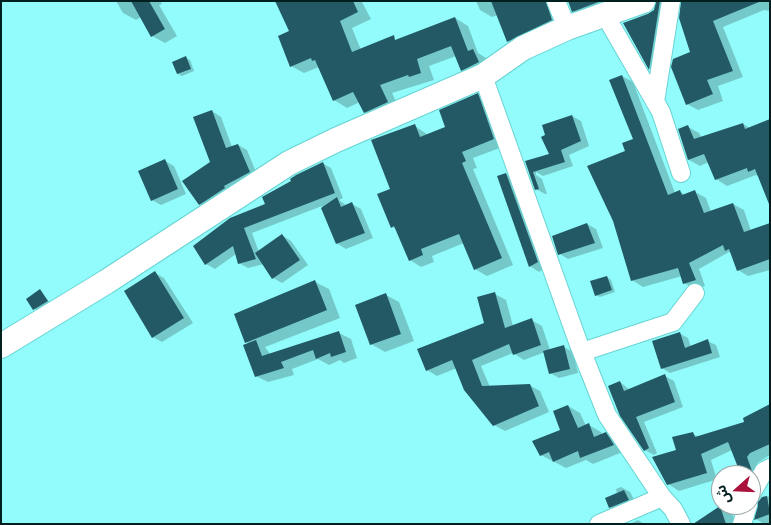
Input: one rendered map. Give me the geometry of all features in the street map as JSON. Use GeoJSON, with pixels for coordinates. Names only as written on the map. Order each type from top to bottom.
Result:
{"type":"FeatureCollection","features":[{"type":"Feature","properties":{"kind":"street"},"geometry":{"type":"LineString","coordinates":[[556,1],[567,28]]}},
{"type":"Feature","properties":{"kind":"street"},"geometry":{"type":"LineString","coordinates":[[1,346],[106,282],[289,163],[336,140],[483,76],[523,48],[567,28],[643,1]]}},
{"type":"Feature","properties":{"kind":"street"},"geometry":{"type":"LineString","coordinates":[[656,102],[671,1]]}},
{"type":"Feature","properties":{"kind":"street"},"geometry":{"type":"LineString","coordinates":[[605,15],[661,112],[681,173]]}},
{"type":"Feature","properties":{"kind":"street"},"geometry":{"type":"LineString","coordinates":[[483,76],[582,352],[607,415],[681,524]]}},
{"type":"Feature","properties":{"kind":"street"},"geometry":{"type":"LineString","coordinates":[[582,352],[673,322],[694,293]]}},
{"type":"Feature","properties":{"kind":"street"},"geometry":{"type":"LineString","coordinates":[[761,476],[764,470],[770,468]]}},
{"type":"Feature","properties":{"kind":"street"},"geometry":{"type":"LineString","coordinates":[[599,524],[662,497]]}},
{"type":"Feature","properties":{"kind":"building"},"geometry":{"type":"Polygon","coordinates":[[[131,1],[149,1],[165,29],[151,37],[131,1]]]}},
{"type":"Feature","properties":{"kind":"building"},"geometry":{"type":"Polygon","coordinates":[[[275,1],[353,1],[358,12],[340,21],[352,52],[394,35],[395,40],[455,17],[468,51],[473,49],[479,62],[461,71],[451,46],[417,59],[421,73],[409,77],[408,75],[380,85],[388,102],[364,113],[353,92],[333,101],[315,60],[312,61],[311,58],[290,67],[278,36],[289,31],[275,1]]]}},
{"type":"Feature","properties":{"kind":"building"},"geometry":{"type":"Polygon","coordinates":[[[491,1],[546,1],[552,20],[507,42],[491,1]]]}},
{"type":"Feature","properties":{"kind":"building"},"geometry":{"type":"Polygon","coordinates":[[[568,1],[601,1],[572,12],[568,1]]]}},
{"type":"Feature","properties":{"kind":"building"},"geometry":{"type":"Polygon","coordinates":[[[656,1],[660,1],[649,70],[623,23],[654,10],[656,1]]]}},
{"type":"Feature","properties":{"kind":"building"},"geometry":{"type":"Polygon","coordinates":[[[681,1],[759,2],[713,21],[733,71],[707,80],[713,94],[686,105],[671,67],[673,59],[690,52],[679,18],[681,1]]]}},
{"type":"Feature","properties":{"kind":"building"},"geometry":{"type":"Polygon","coordinates":[[[186,56],[191,69],[177,74],[172,62],[186,56]]]}},
{"type":"Feature","properties":{"kind":"building"},"geometry":{"type":"Polygon","coordinates":[[[622,75],[668,195],[680,190],[682,195],[695,190],[704,213],[733,203],[744,232],[770,223],[770,259],[737,271],[729,249],[725,251],[723,245],[689,263],[696,280],[683,284],[678,268],[631,281],[613,221],[587,166],[625,151],[622,143],[633,139],[609,80],[622,75]]]}},
{"type":"Feature","properties":{"kind":"building"},"geometry":{"type":"Polygon","coordinates":[[[478,93],[494,139],[462,152],[466,161],[462,163],[502,258],[474,270],[459,234],[421,249],[423,255],[409,261],[394,226],[391,228],[377,194],[390,189],[371,140],[415,124],[420,137],[445,127],[439,110],[478,93]]]}},
{"type":"Feature","properties":{"kind":"building"},"geometry":{"type":"Polygon","coordinates":[[[212,110],[226,148],[238,144],[250,172],[224,186],[225,188],[199,205],[182,181],[210,162],[193,117],[212,110]]]}},
{"type":"Feature","properties":{"kind":"building"},"geometry":{"type":"Polygon","coordinates":[[[572,115],[581,141],[561,150],[565,162],[533,172],[539,189],[535,190],[525,161],[549,154],[541,137],[545,135],[542,125],[572,115]]]}},
{"type":"Feature","properties":{"kind":"building"},"geometry":{"type":"Polygon","coordinates":[[[770,119],[769,204],[755,169],[748,172],[747,168],[715,180],[704,154],[688,160],[678,129],[688,125],[694,139],[743,123],[745,129],[770,119]]]}},
{"type":"Feature","properties":{"kind":"building"},"geometry":{"type":"Polygon","coordinates":[[[165,159],[178,189],[151,201],[138,171],[165,159]]]}},
{"type":"Feature","properties":{"kind":"building"},"geometry":{"type":"Polygon","coordinates":[[[323,162],[335,193],[244,228],[256,259],[238,264],[233,246],[205,265],[193,246],[230,218],[265,204],[262,197],[291,181],[290,179],[296,175],[323,162]]]}},
{"type":"Feature","properties":{"kind":"building"},"geometry":{"type":"Polygon","coordinates":[[[506,173],[538,262],[529,267],[497,176],[506,173]]]}},
{"type":"Feature","properties":{"kind":"building"},"geometry":{"type":"Polygon","coordinates":[[[337,197],[341,207],[352,202],[365,233],[336,244],[321,208],[337,197]]]}},
{"type":"Feature","properties":{"kind":"building"},"geometry":{"type":"Polygon","coordinates":[[[587,223],[595,243],[558,255],[552,236],[587,223]]]}},
{"type":"Feature","properties":{"kind":"building"},"geometry":{"type":"Polygon","coordinates":[[[282,234],[300,260],[272,279],[255,253],[282,234]]]}},
{"type":"Feature","properties":{"kind":"building"},"geometry":{"type":"Polygon","coordinates":[[[155,271],[184,318],[152,338],[124,291],[155,271]]]}},
{"type":"Feature","properties":{"kind":"building"},"geometry":{"type":"Polygon","coordinates":[[[607,276],[612,290],[595,296],[590,281],[607,276]]]}},
{"type":"Feature","properties":{"kind":"building"},"geometry":{"type":"Polygon","coordinates":[[[315,280],[327,310],[245,343],[234,314],[315,280]]]}},
{"type":"Feature","properties":{"kind":"building"},"geometry":{"type":"Polygon","coordinates":[[[40,289],[48,301],[33,310],[26,299],[40,289]]]}},
{"type":"Feature","properties":{"kind":"building"},"geometry":{"type":"Polygon","coordinates":[[[495,292],[505,328],[532,318],[541,345],[513,355],[509,344],[472,360],[482,386],[530,384],[539,406],[493,426],[464,390],[452,360],[426,371],[417,349],[484,323],[477,297],[495,292]]]}},
{"type":"Feature","properties":{"kind":"building"},"geometry":{"type":"Polygon","coordinates":[[[386,293],[401,334],[370,345],[355,305],[386,293]]]}},
{"type":"Feature","properties":{"kind":"building"},"geometry":{"type":"Polygon","coordinates":[[[339,331],[346,352],[331,357],[330,353],[316,359],[313,350],[281,362],[284,368],[255,377],[243,345],[256,340],[262,356],[339,331]]]}},
{"type":"Feature","properties":{"kind":"building"},"geometry":{"type":"Polygon","coordinates":[[[680,332],[685,348],[708,339],[712,353],[661,369],[652,341],[680,332]]]}},
{"type":"Feature","properties":{"kind":"building"},"geometry":{"type":"Polygon","coordinates":[[[564,345],[570,369],[549,374],[543,351],[564,345]]]}},
{"type":"Feature","properties":{"kind":"building"},"geometry":{"type":"Polygon","coordinates":[[[665,374],[675,402],[636,417],[649,448],[644,451],[620,416],[608,386],[620,381],[624,391],[665,374]]]}},
{"type":"Feature","properties":{"kind":"building"},"geometry":{"type":"Polygon","coordinates":[[[770,404],[770,444],[750,453],[747,457],[750,465],[737,465],[728,442],[701,454],[707,473],[667,485],[652,457],[676,450],[672,437],[693,432],[695,437],[744,422],[743,418],[770,404]]]}},
{"type":"Feature","properties":{"kind":"building"},"geometry":{"type":"Polygon","coordinates":[[[568,405],[578,428],[589,423],[594,437],[606,432],[614,445],[580,458],[578,451],[553,462],[549,452],[540,456],[532,441],[560,430],[553,411],[568,405]]]}},
{"type":"Feature","properties":{"kind":"building"},"geometry":{"type":"Polygon","coordinates":[[[624,490],[629,500],[609,508],[605,498],[624,490]]]}},
{"type":"Feature","properties":{"kind":"building"},"geometry":{"type":"Polygon","coordinates":[[[767,496],[770,514],[754,520],[755,515],[761,515],[762,497],[767,496]]]}},
{"type":"Feature","properties":{"kind":"building"},"geometry":{"type":"Polygon","coordinates":[[[711,512],[711,515],[723,515],[726,524],[693,524],[711,512]]]}}]}
